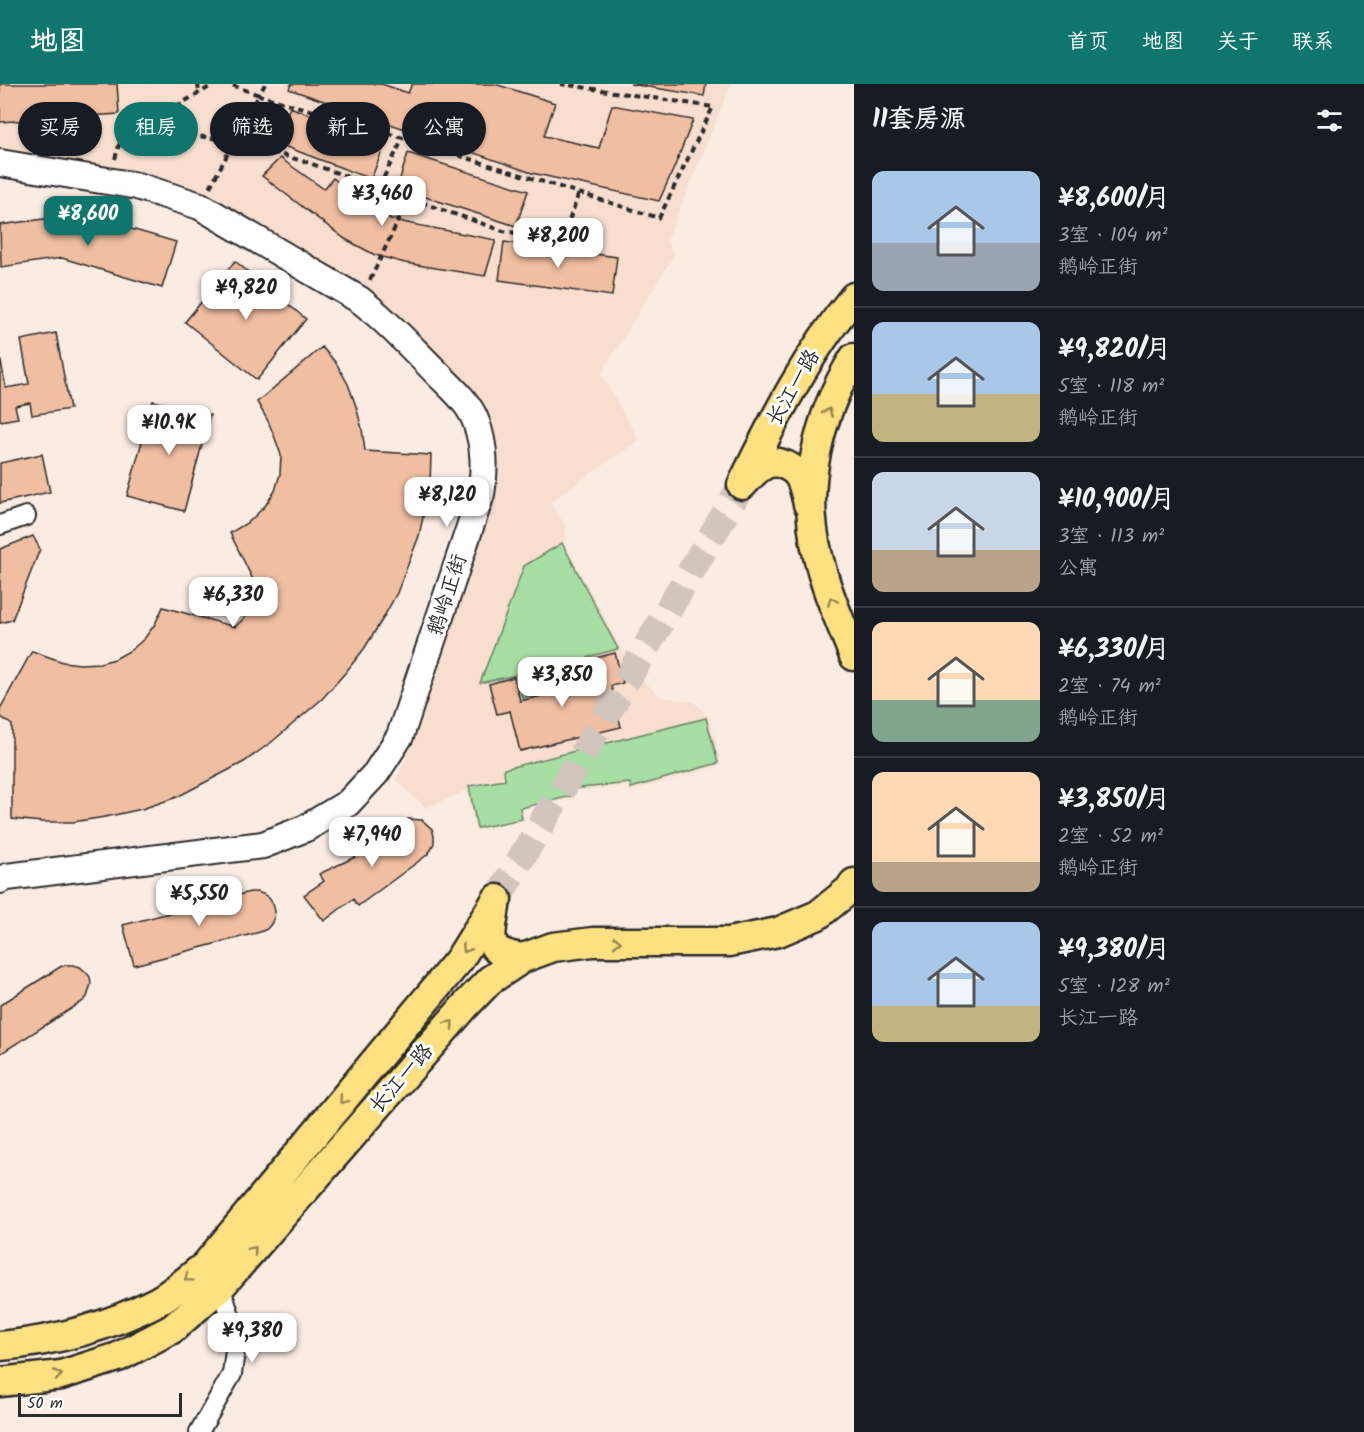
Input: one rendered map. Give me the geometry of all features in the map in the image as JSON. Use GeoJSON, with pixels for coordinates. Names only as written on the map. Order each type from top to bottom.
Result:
{"type":"FeatureCollection","features":[{"type":"Feature","properties":{"kind":"main road","name":"长江一路"},"geometry":{"type":"LineString","coordinates":[[854,297],[836,318],[805,366],[777,414],[742,485],[762,465],[774,462],[786,465],[797,472],[804,488],[817,555],[826,586],[854,656]]}},
{"type":"Feature","properties":{"kind":"main road","name":"长江一路"},"geometry":{"type":"LineString","coordinates":[[811,519],[811,482],[816,450],[836,391],[854,358]]}},
{"type":"Feature","properties":{"kind":"main road","name":"长江一路"},"geometry":{"type":"LineString","coordinates":[[0,1382],[61,1375],[118,1357],[172,1329],[220,1287],[465,1006],[490,980],[523,958],[553,947],[593,942],[729,942],[778,932],[818,915],[849,890],[854,883]]}},
{"type":"Feature","properties":{"kind":"main road","name":"长江一路"},"geometry":{"type":"LineString","coordinates":[[0,1346],[52,1340],[103,1326],[158,1301],[205,1266],[459,960],[497,899],[490,935],[492,944],[509,957],[523,958]]}},
{"type":"Feature","properties":{"kind":"street","name":"鹅岭正街"},"geometry":{"type":"LineString","coordinates":[[0,163],[137,186],[200,206],[360,300],[383,318],[465,402],[476,421],[485,468],[481,494],[400,736],[376,773],[348,803],[306,828],[263,845],[0,880]]}},
{"type":"Feature","properties":{"kind":"street"},"geometry":{"type":"LineString","coordinates":[[0,525],[26,516]]}},
{"type":"Feature","properties":{"kind":"street"},"geometry":{"type":"LineString","coordinates":[[199,1432],[232,1374],[237,1335],[220,1287]]}},
{"type":"Feature","properties":{"kind":"path"},"geometry":{"type":"LineString","coordinates":[[198,84],[199,93]]}},
{"type":"Feature","properties":{"kind":"path"},"geometry":{"type":"LineString","coordinates":[[183,102],[215,84]]}},
{"type":"Feature","properties":{"kind":"path"},"geometry":{"type":"LineString","coordinates":[[229,84],[402,138]]}},
{"type":"Feature","properties":{"kind":"path"},"geometry":{"type":"LineString","coordinates":[[255,102],[265,84]]}},
{"type":"Feature","properties":{"kind":"path"},"geometry":{"type":"LineString","coordinates":[[461,156],[659,218],[713,107],[561,84]]}},
{"type":"Feature","properties":{"kind":"path"},"geometry":{"type":"LineString","coordinates":[[379,187],[402,140]]}},
{"type":"Feature","properties":{"kind":"path"},"geometry":{"type":"LineString","coordinates":[[108,182],[116,156]]}},
{"type":"Feature","properties":{"kind":"path"},"geometry":{"type":"LineString","coordinates":[[200,206],[226,156]]}},
{"type":"Feature","properties":{"kind":"path"},"geometry":{"type":"LineString","coordinates":[[285,156],[503,231],[562,240],[579,193]]}},
{"type":"Feature","properties":{"kind":"path"},"geometry":{"type":"LineString","coordinates":[[360,300],[409,198]]}},
{"type":"Feature","properties":{"kind":"shaded area"},"geometry":{"type":"Polygon","coordinates":[[[0,84],[731,84],[667,241],[674,255],[601,374],[639,440],[550,502],[566,527],[564,542],[629,664],[661,697],[694,702],[709,716],[721,765],[629,792],[628,786],[574,791],[575,798],[523,810],[525,821],[475,831],[467,790],[426,808],[396,780],[413,744],[495,490],[494,435],[486,415],[474,396],[207,198],[172,183],[44,156],[102,156],[102,102],[18,102],[18,151],[0,151],[0,84]]]}},
{"type":"Feature","properties":{"kind":"green space"},"geometry":{"type":"Polygon","coordinates":[[[562,543],[618,649],[588,657],[594,680],[522,698],[516,675],[480,683],[524,566],[562,543]]]}},
{"type":"Feature","properties":{"kind":"green space"},"geometry":{"type":"Polygon","coordinates":[[[706,718],[718,763],[631,788],[630,783],[571,789],[572,796],[520,808],[522,819],[477,828],[469,786],[505,780],[504,769],[706,718]]]}},
{"type":"Feature","properties":{"kind":"building"},"geometry":{"type":"Polygon","coordinates":[[[0,84],[117,84],[118,102],[114,102],[114,114],[102,115],[102,102],[18,102],[18,121],[0,122],[0,84]]]}},
{"type":"Feature","properties":{"kind":"building"},"geometry":{"type":"Polygon","coordinates":[[[291,84],[382,84],[408,93],[412,84],[495,84],[555,103],[544,136],[599,148],[612,105],[693,120],[659,201],[532,173],[483,156],[486,156],[486,102],[402,102],[402,128],[390,124],[390,102],[327,102],[289,89],[291,84]]]}},
{"type":"Feature","properties":{"kind":"building"},"geometry":{"type":"Polygon","coordinates":[[[630,84],[706,84],[704,96],[630,84]]]}},
{"type":"Feature","properties":{"kind":"building"},"geometry":{"type":"Polygon","coordinates":[[[294,109],[306,113],[306,154],[294,150],[294,109]]]}},
{"type":"Feature","properties":{"kind":"building"},"geometry":{"type":"Polygon","coordinates":[[[310,156],[380,156],[371,179],[310,156]]]}},
{"type":"Feature","properties":{"kind":"building"},"geometry":{"type":"Polygon","coordinates":[[[407,156],[417,156],[528,191],[516,226],[397,188],[407,156]]]}},
{"type":"Feature","properties":{"kind":"building"},"geometry":{"type":"Polygon","coordinates":[[[280,158],[324,189],[333,178],[391,219],[496,240],[485,276],[405,263],[375,255],[345,239],[262,176],[280,158]]]}},
{"type":"Feature","properties":{"kind":"building"},"geometry":{"type":"Polygon","coordinates":[[[80,214],[176,242],[162,288],[62,258],[1,267],[0,225],[80,214]]]}},
{"type":"Feature","properties":{"kind":"building"},"geometry":{"type":"Polygon","coordinates":[[[504,242],[617,257],[612,296],[499,280],[504,242]]]}},
{"type":"Feature","properties":{"kind":"building"},"geometry":{"type":"Polygon","coordinates":[[[235,261],[306,319],[257,380],[185,322],[235,261]]]}},
{"type":"Feature","properties":{"kind":"building"},"geometry":{"type":"Polygon","coordinates":[[[56,333],[70,409],[32,415],[30,403],[15,406],[18,418],[0,421],[0,357],[6,388],[29,384],[21,340],[56,333]]]}},
{"type":"Feature","properties":{"kind":"building"},"geometry":{"type":"Polygon","coordinates":[[[322,347],[336,363],[348,384],[362,429],[365,451],[431,455],[430,483],[419,536],[397,593],[364,649],[322,699],[273,741],[244,762],[177,797],[142,809],[73,822],[12,819],[12,725],[0,716],[0,709],[32,651],[63,662],[100,663],[115,659],[144,639],[155,624],[163,607],[235,627],[263,600],[230,533],[250,521],[265,506],[275,491],[280,474],[281,455],[268,421],[257,402],[322,347]]]}},
{"type":"Feature","properties":{"kind":"building"},"geometry":{"type":"Polygon","coordinates":[[[153,401],[210,415],[184,511],[127,496],[153,401]]]}},
{"type":"Feature","properties":{"kind":"building"},"geometry":{"type":"Polygon","coordinates":[[[42,454],[50,492],[0,503],[0,463],[42,454]]]}},
{"type":"Feature","properties":{"kind":"building"},"geometry":{"type":"Polygon","coordinates":[[[33,536],[40,549],[12,620],[0,623],[0,549],[33,536]]]}},
{"type":"Feature","properties":{"kind":"building"},"geometry":{"type":"Polygon","coordinates":[[[615,653],[623,683],[611,686],[621,727],[520,751],[510,711],[497,714],[489,684],[514,677],[520,701],[597,683],[591,659],[615,653]]]}},
{"type":"Feature","properties":{"kind":"building"},"geometry":{"type":"Polygon","coordinates":[[[408,819],[422,820],[432,829],[434,843],[427,855],[358,906],[353,899],[324,921],[304,895],[324,881],[319,874],[355,857],[408,819]]]}},
{"type":"Feature","properties":{"kind":"building"},"geometry":{"type":"Polygon","coordinates":[[[250,892],[263,894],[273,904],[274,918],[267,929],[134,965],[123,925],[250,892]]]}},
{"type":"Feature","properties":{"kind":"building"},"geometry":{"type":"Polygon","coordinates":[[[66,965],[80,967],[90,977],[91,984],[87,997],[0,1054],[0,1005],[66,965]]]}},
{"type":"Feature","properties":{"kind":"tunnel"},"geometry":{"type":"LineString","coordinates":[[497,899],[742,485]]}}]}
